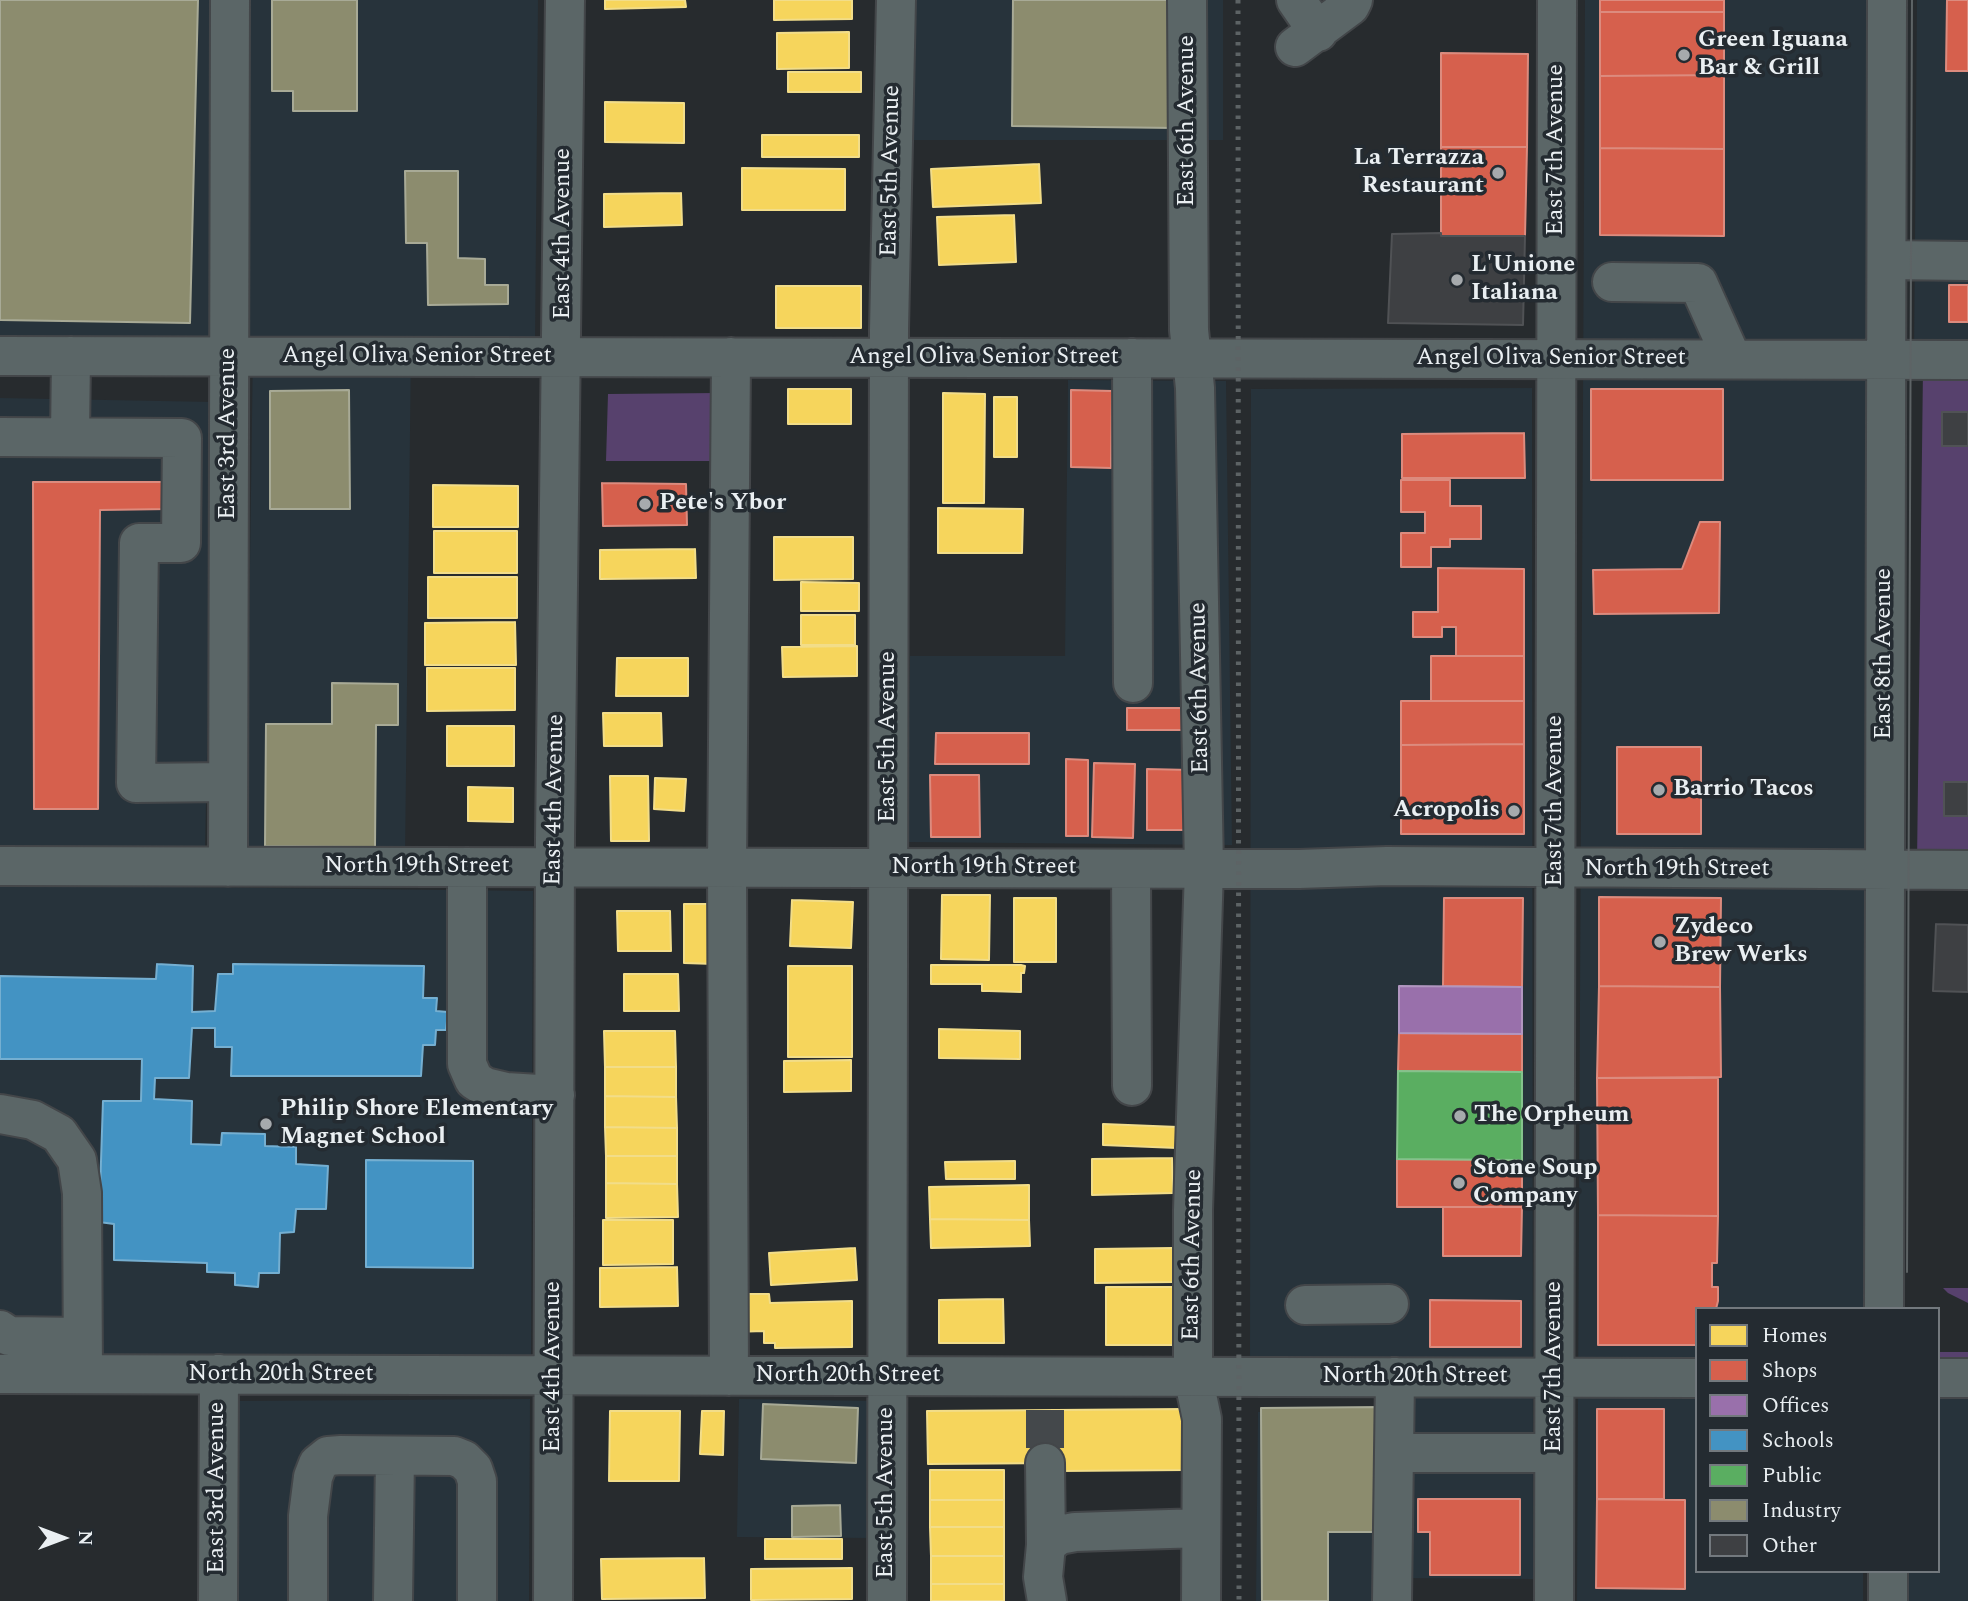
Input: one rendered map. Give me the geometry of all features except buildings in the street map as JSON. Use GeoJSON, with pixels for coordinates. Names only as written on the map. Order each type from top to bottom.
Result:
{"type":"FeatureCollection","features":[{"type":"Feature","properties":{"kind":"street","name":"East 3rd Avenue"},"geometry":{"type":"LineString","coordinates":[[228,867],[230,0]]}},
{"type":"Feature","properties":{"kind":"street","name":"East 4th Avenue"},"geometry":{"type":"LineString","coordinates":[[554,1601],[555,867],[563,357],[565,0]]}},
{"type":"Feature","properties":{"kind":"street","name":"East 5th Avenue"},"geometry":{"type":"LineString","coordinates":[[887,1601],[889,358],[896,0]]}},
{"type":"Feature","properties":{"kind":"street","name":"East 6th Avenue"},"geometry":{"type":"LineString","coordinates":[[1187,0],[1189,316],[1204,869],[1193,1210],[1193,1376],[1202,1419],[1201,1601]]}},
{"type":"Feature","properties":{"kind":"street","name":"East 7th Avenue"},"geometry":{"type":"LineString","coordinates":[[1554,1601],[1558,0]]}},
{"type":"Feature","properties":{"kind":"street","name":"East 8th Avenue"},"geometry":{"type":"LineString","coordinates":[[1884,1307],[1887,0]]}},
{"type":"Feature","properties":{"kind":"street"},"geometry":{"type":"LineString","coordinates":[[1304,13],[1351,2]]}},
{"type":"Feature","properties":{"kind":"street"},"geometry":{"type":"LineString","coordinates":[[1887,260],[1968,261]]}},
{"type":"Feature","properties":{"kind":"street"},"geometry":{"type":"LineString","coordinates":[[1612,282],[1698,284],[1732,359]]}},
{"type":"Feature","properties":{"kind":"street","name":"Angel Oliva Senior Street"},"geometry":{"type":"LineString","coordinates":[[0,356],[1968,360]]}},
{"type":"Feature","properties":{"kind":"street"},"geometry":{"type":"LineString","coordinates":[[70,437],[71,356]]}},
{"type":"Feature","properties":{"kind":"street"},"geometry":{"type":"LineString","coordinates":[[729,1376],[727,868],[731,357]]}},
{"type":"Feature","properties":{"kind":"street"},"geometry":{"type":"LineString","coordinates":[[1132,358],[1133,683]]}},
{"type":"Feature","properties":{"kind":"street"},"geometry":{"type":"LineString","coordinates":[[0,437],[182,438],[181,543]]}},
{"type":"Feature","properties":{"kind":"street"},"geometry":{"type":"LineString","coordinates":[[228,782],[136,783],[139,543],[229,542]]}},
{"type":"Feature","properties":{"kind":"street","name":"North 19th Street"},"geometry":{"type":"LineString","coordinates":[[0,866],[1204,869],[1387,866],[1968,870]]}},
{"type":"Feature","properties":{"kind":"street"},"geometry":{"type":"LineString","coordinates":[[467,867],[467,1064],[474,1080],[485,1087],[506,1093],[555,1094]]}},
{"type":"Feature","properties":{"kind":"street"},"geometry":{"type":"LineString","coordinates":[[1131,869],[1132,1086]]}},
{"type":"Feature","properties":{"kind":"street"},"geometry":{"type":"LineString","coordinates":[[0,1114],[33,1120],[60,1135],[77,1160],[82,1193],[82,1356],[9,1336],[0,1330]]}},
{"type":"Feature","properties":{"kind":"street"},"geometry":{"type":"LineString","coordinates":[[1305,1305],[1389,1304]]}},
{"type":"Feature","properties":{"kind":"street","name":"North 20th Street"},"geometry":{"type":"LineString","coordinates":[[0,1374],[82,1356],[219,1374],[887,1376],[1045,1393],[1193,1376],[1695,1378]]}},
{"type":"Feature","properties":{"kind":"street","name":"East 3rd Avenue"},"geometry":{"type":"LineString","coordinates":[[218,1601],[219,1374]]}},
{"type":"Feature","properties":{"kind":"street"},"geometry":{"type":"LineString","coordinates":[[1392,1601],[1395,1377]]}},
{"type":"Feature","properties":{"kind":"street"},"geometry":{"type":"LineString","coordinates":[[1940,1378],[1968,1378]]}},
{"type":"Feature","properties":{"kind":"street"},"geometry":{"type":"LineString","coordinates":[[1394,1453],[1555,1454]]}},
{"type":"Feature","properties":{"kind":"street"},"geometry":{"type":"LineString","coordinates":[[308,1601],[309,1494],[318,1464],[328,1456],[341,1455],[453,1456],[464,1460],[472,1469],[477,1482],[477,1601]]}},
{"type":"Feature","properties":{"kind":"street"},"geometry":{"type":"LineString","coordinates":[[393,1601],[395,1455]]}},
{"type":"Feature","properties":{"kind":"street"},"geometry":{"type":"LineString","coordinates":[[1045,1463],[1046,1545],[1043,1577],[1047,1601]]}},
{"type":"Feature","properties":{"kind":"street"},"geometry":{"type":"LineString","coordinates":[[1046,1545],[1059,1535],[1074,1532],[1201,1528]]}},
{"type":"Feature","properties":{"kind":"street"},"geometry":{"type":"LineString","coordinates":[[1888,1573],[1888,1601]]}},
{"type":"Feature","properties":{"kind":"shaded area"},"geometry":{"type":"Polygon","coordinates":[[[0,0],[538,0],[535,346],[411,346],[405,857],[246,857],[253,345],[0,343],[0,0]]]}},
{"type":"Feature","properties":{"kind":"shaded area"},"geometry":{"type":"Polygon","coordinates":[[[900,0],[1223,0],[1223,140],[900,140],[900,0]]]}},
{"type":"Feature","properties":{"kind":"shaded area"},"geometry":{"type":"Polygon","coordinates":[[[1585,0],[1869,0],[1864,1307],[1695,1307],[1695,1573],[1863,1573],[1863,1601],[1577,1601],[1585,0]]]}},
{"type":"Feature","properties":{"kind":"shaded area"},"geometry":{"type":"Polygon","coordinates":[[[1917,0],[1968,0],[1968,359],[1914,358],[1917,0]]]}},
{"type":"Feature","properties":{"kind":"shaded area"},"geometry":{"type":"Polygon","coordinates":[[[1923,368],[1968,368],[1968,864],[1917,863],[1923,368]]]}},
{"type":"Feature","properties":{"kind":"shaded area"},"geometry":{"type":"Polygon","coordinates":[[[1068,380],[1226,381],[1232,845],[907,842],[910,656],[1065,656],[1068,380]]]}},
{"type":"Feature","properties":{"kind":"shaded area"},"geometry":{"type":"Polygon","coordinates":[[[1532,388],[1533,1579],[1397,1578],[1397,1358],[1250,1357],[1251,389],[1532,388]]]}},
{"type":"Feature","properties":{"kind":"shaded area"},"geometry":{"type":"Polygon","coordinates":[[[718,393],[718,461],[606,461],[608,394],[718,393]]]}},
{"type":"Feature","properties":{"kind":"shaded area"},"geometry":{"type":"Polygon","coordinates":[[[0,398],[214,402],[205,853],[0,851],[0,398]]]}},
{"type":"Feature","properties":{"kind":"shaded area","name":"Philip Shore Elementary Magnet School"},"geometry":{"type":"Polygon","coordinates":[[[0,885],[533,891],[531,1370],[0,1356],[0,885]]]}},
{"type":"Feature","properties":{"kind":"shaded area"},"geometry":{"type":"Polygon","coordinates":[[[1943,1288],[1968,1288],[1968,1303],[1948,1293],[1943,1288]]]}},
{"type":"Feature","properties":{"kind":"shaded area"},"geometry":{"type":"Polygon","coordinates":[[[1940,1352],[1968,1352],[1968,1362],[1940,1362],[1940,1352]]]}},
{"type":"Feature","properties":{"kind":"shaded area"},"geometry":{"type":"Polygon","coordinates":[[[1940,1395],[1968,1395],[1968,1601],[1909,1601],[1909,1573],[1940,1573],[1940,1395]]]}},
{"type":"Feature","properties":{"kind":"shaded area"},"geometry":{"type":"Polygon","coordinates":[[[530,1399],[529,1601],[238,1601],[239,1401],[530,1399]]]}},
{"type":"Feature","properties":{"kind":"shaded area"},"geometry":{"type":"Polygon","coordinates":[[[739,1399],[874,1401],[872,1538],[737,1537],[739,1399]]]}},
{"type":"Feature","properties":{"kind":"shaded area"},"geometry":{"type":"Polygon","coordinates":[[[1392,1409],[1394,1601],[1256,1601],[1258,1412],[1392,1409]]]}},
{"type":"Feature","properties":{"kind":"tunnel"},"geometry":{"type":"LineString","coordinates":[[1045,1410],[1045,1463]]}},
{"type":"Feature","properties":{"kind":"tram line"},"geometry":{"type":"LineString","coordinates":[[1907,1272],[1912,0]]}},
{"type":"Feature","properties":{"kind":"railway"},"geometry":{"type":"LineString","coordinates":[[1238,0],[1239,1601]]}},
{"type":"Feature","properties":{"kind":"place","name":"Green Iguana Bar & Grill"},"geometry":{"type":"Point","coordinates":[1684,55]}},
{"type":"Feature","properties":{"kind":"place","name":"La Terrazza Restaurant"},"geometry":{"type":"Point","coordinates":[1498,173]}},
{"type":"Feature","properties":{"kind":"place","name":"L'Unione Italiana"},"geometry":{"type":"Point","coordinates":[1457,280]}},
{"type":"Feature","properties":{"kind":"place","name":"Pete's Ybor"},"geometry":{"type":"Point","coordinates":[645,504]}},
{"type":"Feature","properties":{"kind":"place","name":"Barrio Tacos"},"geometry":{"type":"Point","coordinates":[1659,790]}},
{"type":"Feature","properties":{"kind":"place","name":"Acropolis"},"geometry":{"type":"Point","coordinates":[1514,811]}},
{"type":"Feature","properties":{"kind":"place","name":"Zydeco Brew Werks"},"geometry":{"type":"Point","coordinates":[1660,942]}},
{"type":"Feature","properties":{"kind":"place","name":"The Orpheum"},"geometry":{"type":"Point","coordinates":[1460,1116]}},
{"type":"Feature","properties":{"kind":"place","name":"Philip Shore Elementary Magnet School"},"geometry":{"type":"Point","coordinates":[266,1124]}},
{"type":"Feature","properties":{"kind":"place","name":"Stone Soup Company"},"geometry":{"type":"Point","coordinates":[1459,1183]}}]}
